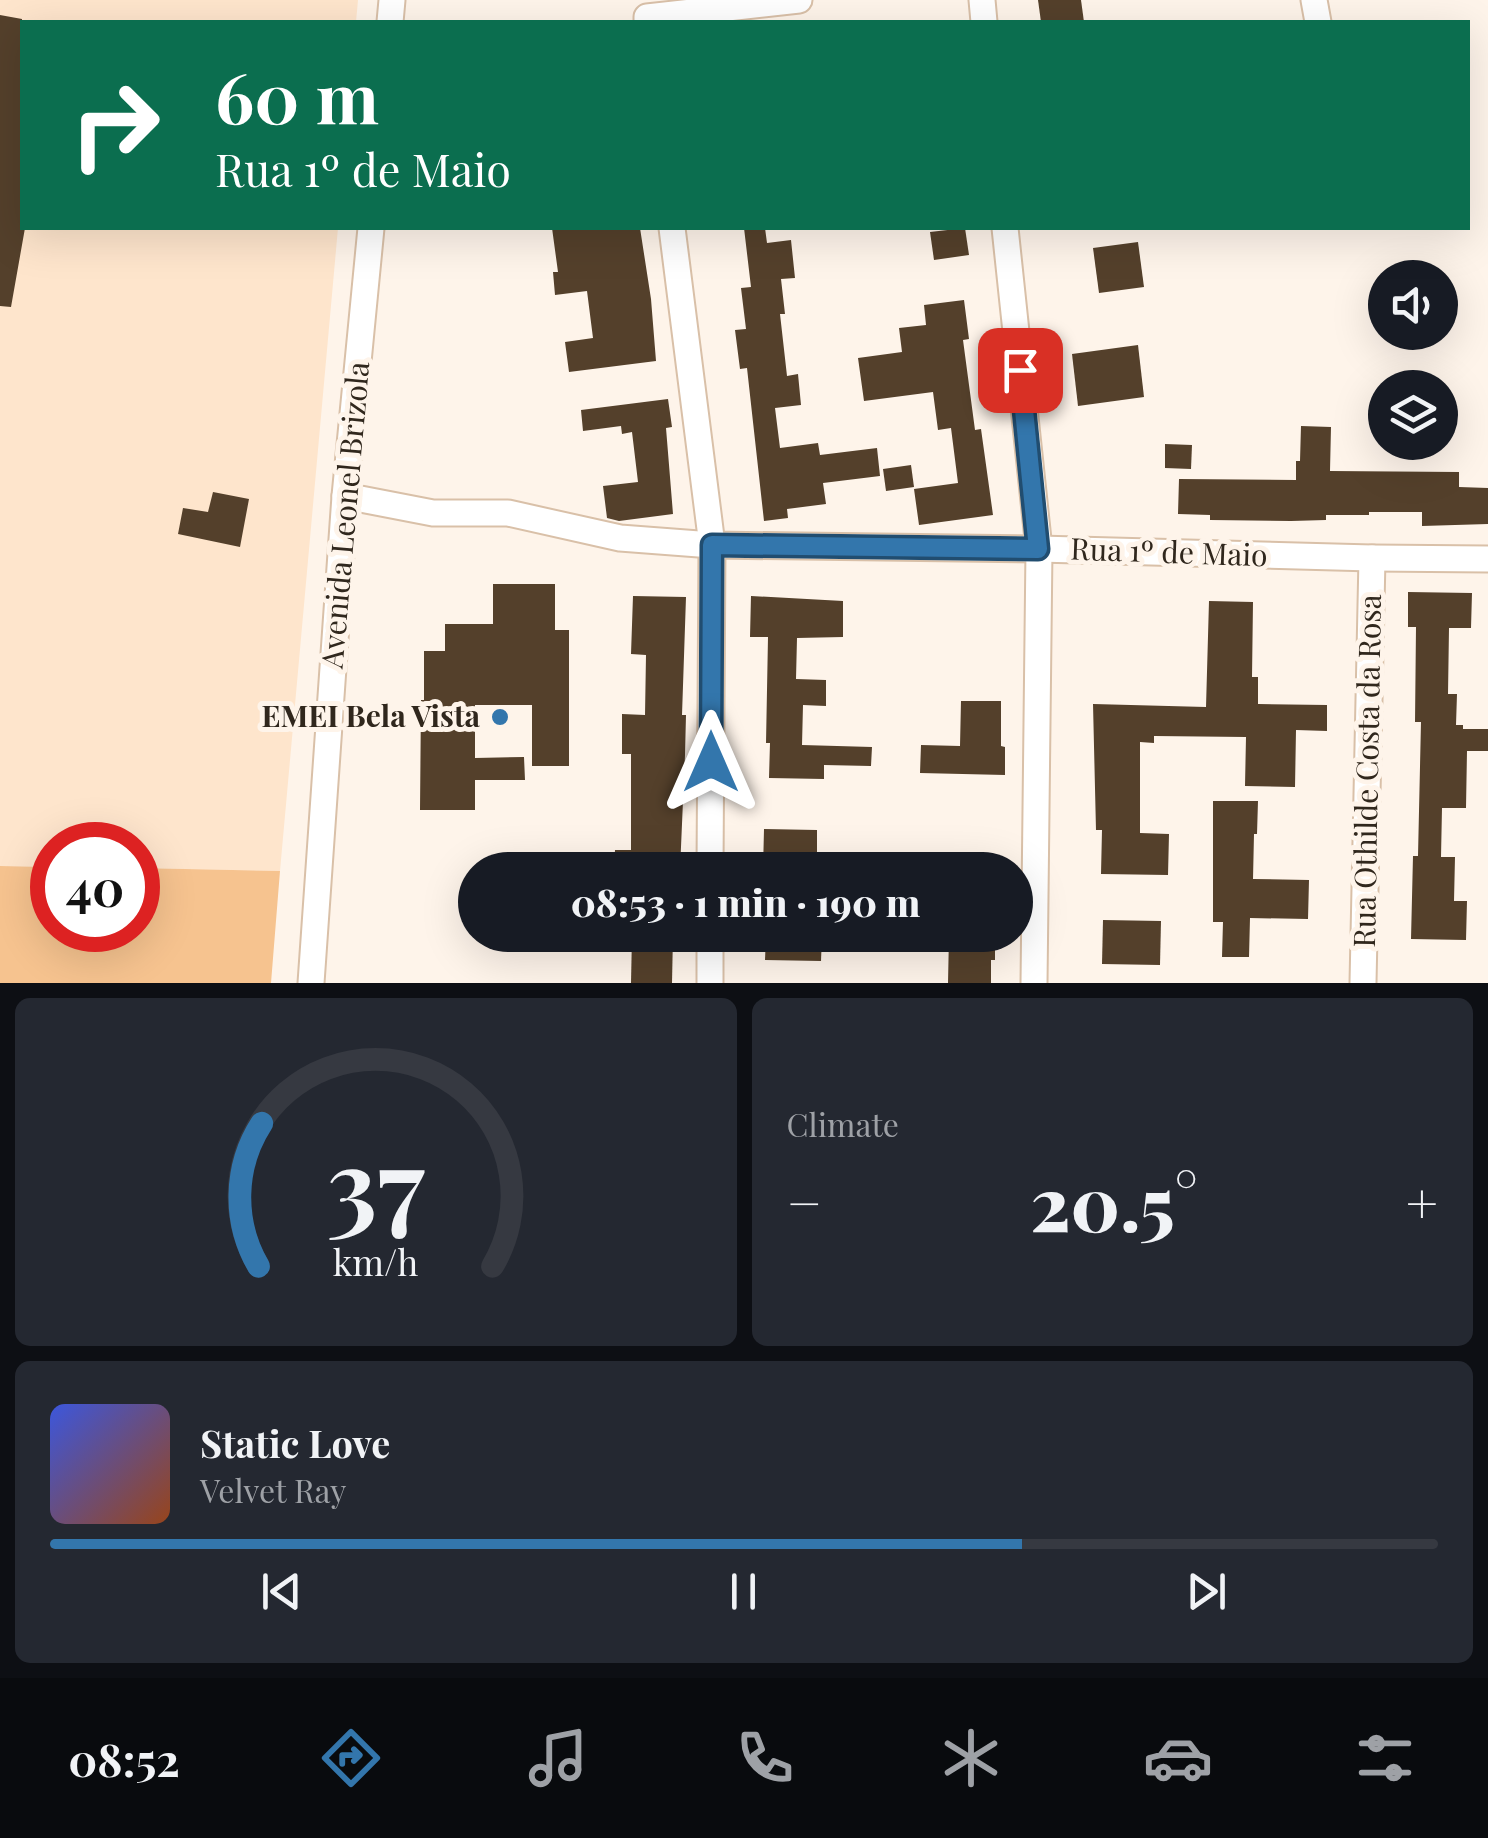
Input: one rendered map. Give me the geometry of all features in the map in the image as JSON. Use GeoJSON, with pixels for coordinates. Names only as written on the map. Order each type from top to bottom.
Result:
{"type":"FeatureCollection","features":[{"type":"Feature","properties":{"kind":"street"},"geometry":{"type":"LineString","coordinates":[[647,20],[646,17],[798,0]]}},
{"type":"Feature","properties":{"kind":"street","name":"Avenida Leonel Brizola"},"geometry":{"type":"LineString","coordinates":[[311,983],[345,496],[371,230]]}},
{"type":"Feature","properties":{"kind":"street"},"geometry":{"type":"LineString","coordinates":[[672,230],[712,545],[710,852]]}},
{"type":"Feature","properties":{"kind":"street"},"geometry":{"type":"LineString","coordinates":[[1005,230],[1038,549],[1034,983]]}},
{"type":"Feature","properties":{"kind":"street","name":"Rua 1º de Maio"},"geometry":{"type":"LineString","coordinates":[[345,496],[434,513],[508,513],[620,538],[712,545],[1488,559]]}},
{"type":"Feature","properties":{"kind":"street","name":"Rua Othilde Costa da Rosa"},"geometry":{"type":"LineString","coordinates":[[1363,983],[1372,558]]}},
{"type":"Feature","properties":{"kind":"street"},"geometry":{"type":"LineString","coordinates":[[710,952],[710,983]]}},
{"type":"Feature","properties":{"kind":"shaded area"},"geometry":{"type":"Polygon","coordinates":[[[0,0],[358,0],[356,20],[20,20],[20,230],[338,230],[280,871],[160,868],[160,822],[30,822],[30,867],[0,866],[0,0]]]}},
{"type":"Feature","properties":{"kind":"shaded area"},"geometry":{"type":"Polygon","coordinates":[[[0,866],[30,867],[30,952],[160,952],[160,868],[280,871],[271,983],[0,983],[0,866]]]}},
{"type":"Feature","properties":{"kind":"building"},"geometry":{"type":"Polygon","coordinates":[[[1038,0],[1081,0],[1084,20],[1041,20],[1038,0]]]}},
{"type":"Feature","properties":{"kind":"building"},"geometry":{"type":"Polygon","coordinates":[[[0,15],[22,19],[20,230],[25,230],[11,307],[0,306],[0,15]]]}},
{"type":"Feature","properties":{"kind":"building"},"geometry":{"type":"Polygon","coordinates":[[[552,230],[640,230],[656,361],[569,372],[565,342],[593,338],[587,291],[555,295],[553,272],[558,272],[552,230]]]}},
{"type":"Feature","properties":{"kind":"building"},"geometry":{"type":"Polygon","coordinates":[[[744,230],[765,230],[767,243],[791,240],[795,278],[781,279],[785,314],[780,314],[787,376],[798,374],[801,405],[775,408],[780,448],[818,443],[820,455],[877,448],[880,476],[823,483],[826,504],[787,509],[788,518],[764,521],[747,368],[740,369],[735,330],[746,329],[741,288],[751,287],[744,230]]]}},
{"type":"Feature","properties":{"kind":"building"},"geometry":{"type":"Polygon","coordinates":[[[965,230],[969,255],[934,260],[930,232],[965,230]]]}},
{"type":"Feature","properties":{"kind":"building"},"geometry":{"type":"Polygon","coordinates":[[[1138,242],[1144,287],[1099,293],[1093,248],[1138,242]]]}},
{"type":"Feature","properties":{"kind":"building"},"geometry":{"type":"Polygon","coordinates":[[[964,300],[969,339],[963,340],[975,430],[981,429],[993,515],[919,525],[914,489],[958,483],[951,428],[938,430],[933,392],[864,401],[858,358],[902,352],[899,328],[926,325],[924,305],[964,300]]]}},
{"type":"Feature","properties":{"kind":"building"},"geometry":{"type":"Polygon","coordinates":[[[1138,345],[1144,397],[1078,406],[1072,354],[1138,345]]]}},
{"type":"Feature","properties":{"kind":"building"},"geometry":{"type":"Polygon","coordinates":[[[668,399],[672,427],[666,428],[673,514],[619,521],[607,518],[603,486],[638,482],[632,432],[622,434],[621,426],[583,431],[581,410],[668,399]]]}},
{"type":"Feature","properties":{"kind":"building"},"geometry":{"type":"Polygon","coordinates":[[[1301,426],[1331,427],[1330,471],[1459,472],[1459,487],[1488,488],[1488,524],[1422,526],[1422,512],[1369,512],[1326,515],[1326,520],[1291,521],[1210,520],[1210,515],[1178,514],[1179,479],[1296,480],[1301,426]]]}},
{"type":"Feature","properties":{"kind":"building"},"geometry":{"type":"Polygon","coordinates":[[[1165,444],[1192,445],[1191,469],[1165,468],[1165,444]]]}},
{"type":"Feature","properties":{"kind":"building"},"geometry":{"type":"Polygon","coordinates":[[[911,465],[914,487],[886,491],[883,469],[911,465]]]}},
{"type":"Feature","properties":{"kind":"building"},"geometry":{"type":"Polygon","coordinates":[[[213,492],[249,499],[240,547],[178,534],[183,508],[208,512],[213,492]]]}},
{"type":"Feature","properties":{"kind":"building"},"geometry":{"type":"Polygon","coordinates":[[[493,584],[555,584],[555,630],[569,630],[569,766],[532,766],[532,705],[475,705],[475,758],[524,757],[525,780],[475,780],[475,810],[420,810],[424,651],[445,651],[445,624],[493,624],[493,584]]]}},
{"type":"Feature","properties":{"kind":"building"},"geometry":{"type":"Polygon","coordinates":[[[1408,592],[1472,593],[1471,628],[1449,628],[1448,694],[1457,694],[1456,725],[1463,725],[1463,729],[1488,729],[1488,751],[1467,751],[1466,808],[1442,808],[1441,857],[1455,857],[1454,901],[1467,901],[1466,940],[1411,939],[1413,856],[1418,856],[1421,722],[1415,722],[1416,627],[1408,627],[1408,592]]]}},
{"type":"Feature","properties":{"kind":"building"},"geometry":{"type":"Polygon","coordinates":[[[633,596],[686,597],[681,852],[615,852],[631,850],[631,754],[622,754],[622,714],[645,715],[646,655],[631,654],[633,596]]]}},
{"type":"Feature","properties":{"kind":"building"},"geometry":{"type":"Polygon","coordinates":[[[751,596],[843,601],[843,637],[797,638],[796,679],[826,680],[826,706],[803,705],[802,745],[872,747],[871,766],[824,765],[824,779],[769,778],[768,637],[750,637],[751,596]]]}},
{"type":"Feature","properties":{"kind":"building"},"geometry":{"type":"Polygon","coordinates":[[[1209,601],[1253,602],[1252,677],[1258,677],[1258,704],[1327,705],[1327,731],[1296,730],[1295,787],[1245,786],[1246,737],[1154,736],[1154,743],[1140,742],[1140,833],[1169,834],[1168,875],[1101,874],[1102,830],[1096,830],[1093,704],[1206,707],[1209,601]]]}},
{"type":"Feature","properties":{"kind":"building"},"geometry":{"type":"Polygon","coordinates":[[[961,701],[1001,701],[1005,775],[920,773],[921,745],[960,746],[961,701]]]}},
{"type":"Feature","properties":{"kind":"building"},"geometry":{"type":"Polygon","coordinates":[[[1213,801],[1258,801],[1253,879],[1309,880],[1308,919],[1250,918],[1249,957],[1222,957],[1223,922],[1213,922],[1213,801]]]}},
{"type":"Feature","properties":{"kind":"building"},"geometry":{"type":"Polygon","coordinates":[[[764,829],[817,830],[817,852],[763,852],[764,829]]]}},
{"type":"Feature","properties":{"kind":"building"},"geometry":{"type":"Polygon","coordinates":[[[1103,920],[1161,921],[1160,965],[1102,964],[1103,920]]]}},
{"type":"Feature","properties":{"kind":"building"},"geometry":{"type":"Polygon","coordinates":[[[632,952],[673,952],[672,983],[631,983],[632,952]]]}},
{"type":"Feature","properties":{"kind":"building"},"geometry":{"type":"Polygon","coordinates":[[[765,952],[821,952],[821,961],[765,960],[765,952]]]}},
{"type":"Feature","properties":{"kind":"building"},"geometry":{"type":"Polygon","coordinates":[[[949,952],[995,952],[991,983],[948,983],[949,952]]]}},
{"type":"Feature","properties":{"kind":"place","name":"EMEI Bela Vista"},"geometry":{"type":"Point","coordinates":[500,717]}},
{"type":"Feature","properties":{"kind":"route"},"geometry":{"type":"LineString","coordinates":[[711,762],[712,545],[1038,549],[1020,370]]}}]}
